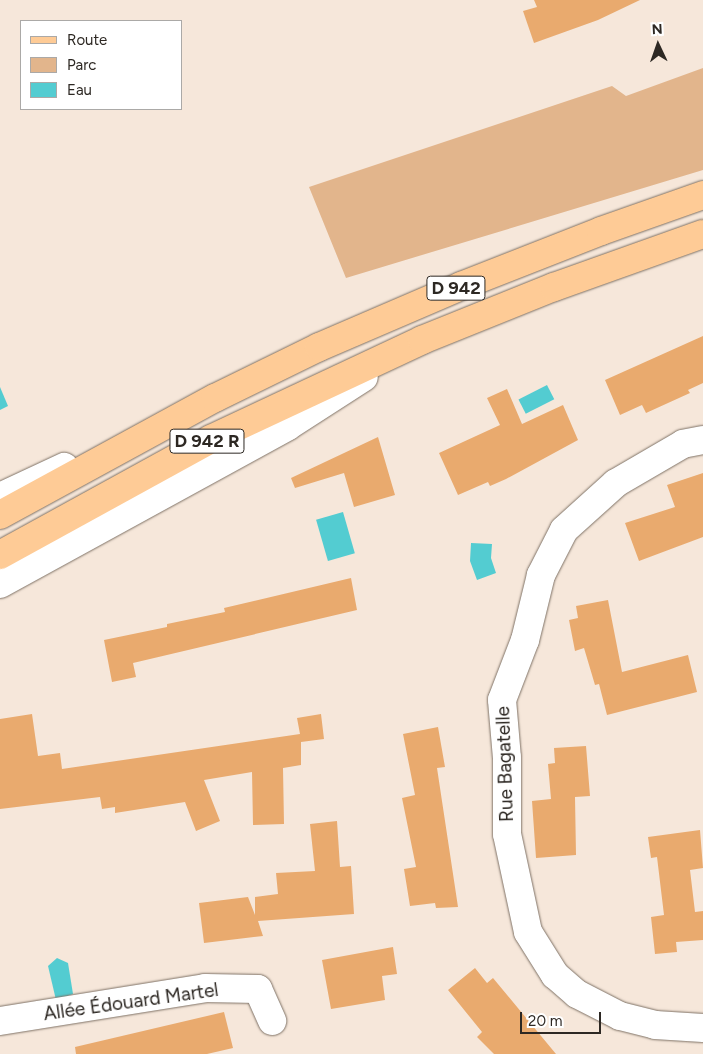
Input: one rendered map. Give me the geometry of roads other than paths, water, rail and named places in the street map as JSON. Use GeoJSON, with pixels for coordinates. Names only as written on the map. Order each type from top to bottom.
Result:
{"type":"FeatureCollection","features":[{"type":"Feature","properties":{"kind":"main road","name":"D 942"},"geometry":{"type":"LineString","coordinates":[[0,515],[215,398],[319,348],[461,286],[601,230],[703,195]]}},
{"type":"Feature","properties":{"kind":"main road","name":"D 942 R"},"geometry":{"type":"LineString","coordinates":[[0,555],[211,439],[422,340],[554,286],[703,234]]}},
{"type":"Feature","properties":{"kind":"street"},"geometry":{"type":"LineString","coordinates":[[0,584],[288,426],[422,340]]}},
{"type":"Feature","properties":{"kind":"street"},"geometry":{"type":"LineString","coordinates":[[0,497],[215,398]]}},
{"type":"Feature","properties":{"kind":"street","name":"Rue Bagatelle"},"geometry":{"type":"LineString","coordinates":[[703,440],[683,444],[616,483],[564,530],[541,575],[524,640],[502,700],[507,758],[507,834],[528,932],[555,975],[576,994],[620,1016],[655,1026],[703,1028]]}},
{"type":"Feature","properties":{"kind":"street","name":"Allée Édouard Martel"},"geometry":{"type":"LineString","coordinates":[[0,1020],[205,988],[258,989],[272,1021]]}},
{"type":"Feature","properties":{"kind":"water"},"geometry":{"type":"Polygon","coordinates":[[[547,385],[554,399],[526,414],[518,400],[547,385]]]}},
{"type":"Feature","properties":{"kind":"water"},"geometry":{"type":"Polygon","coordinates":[[[0,387],[8,406],[0,410],[0,387]]]}},
{"type":"Feature","properties":{"kind":"water"},"geometry":{"type":"Polygon","coordinates":[[[343,512],[355,553],[328,561],[316,520],[343,512]]]}},
{"type":"Feature","properties":{"kind":"water"},"geometry":{"type":"Polygon","coordinates":[[[471,543],[492,544],[491,558],[496,573],[477,580],[470,561],[471,543]]]}},
{"type":"Feature","properties":{"kind":"water"},"geometry":{"type":"Polygon","coordinates":[[[57,958],[68,963],[73,994],[56,1000],[48,966],[57,958]]]}}]}
